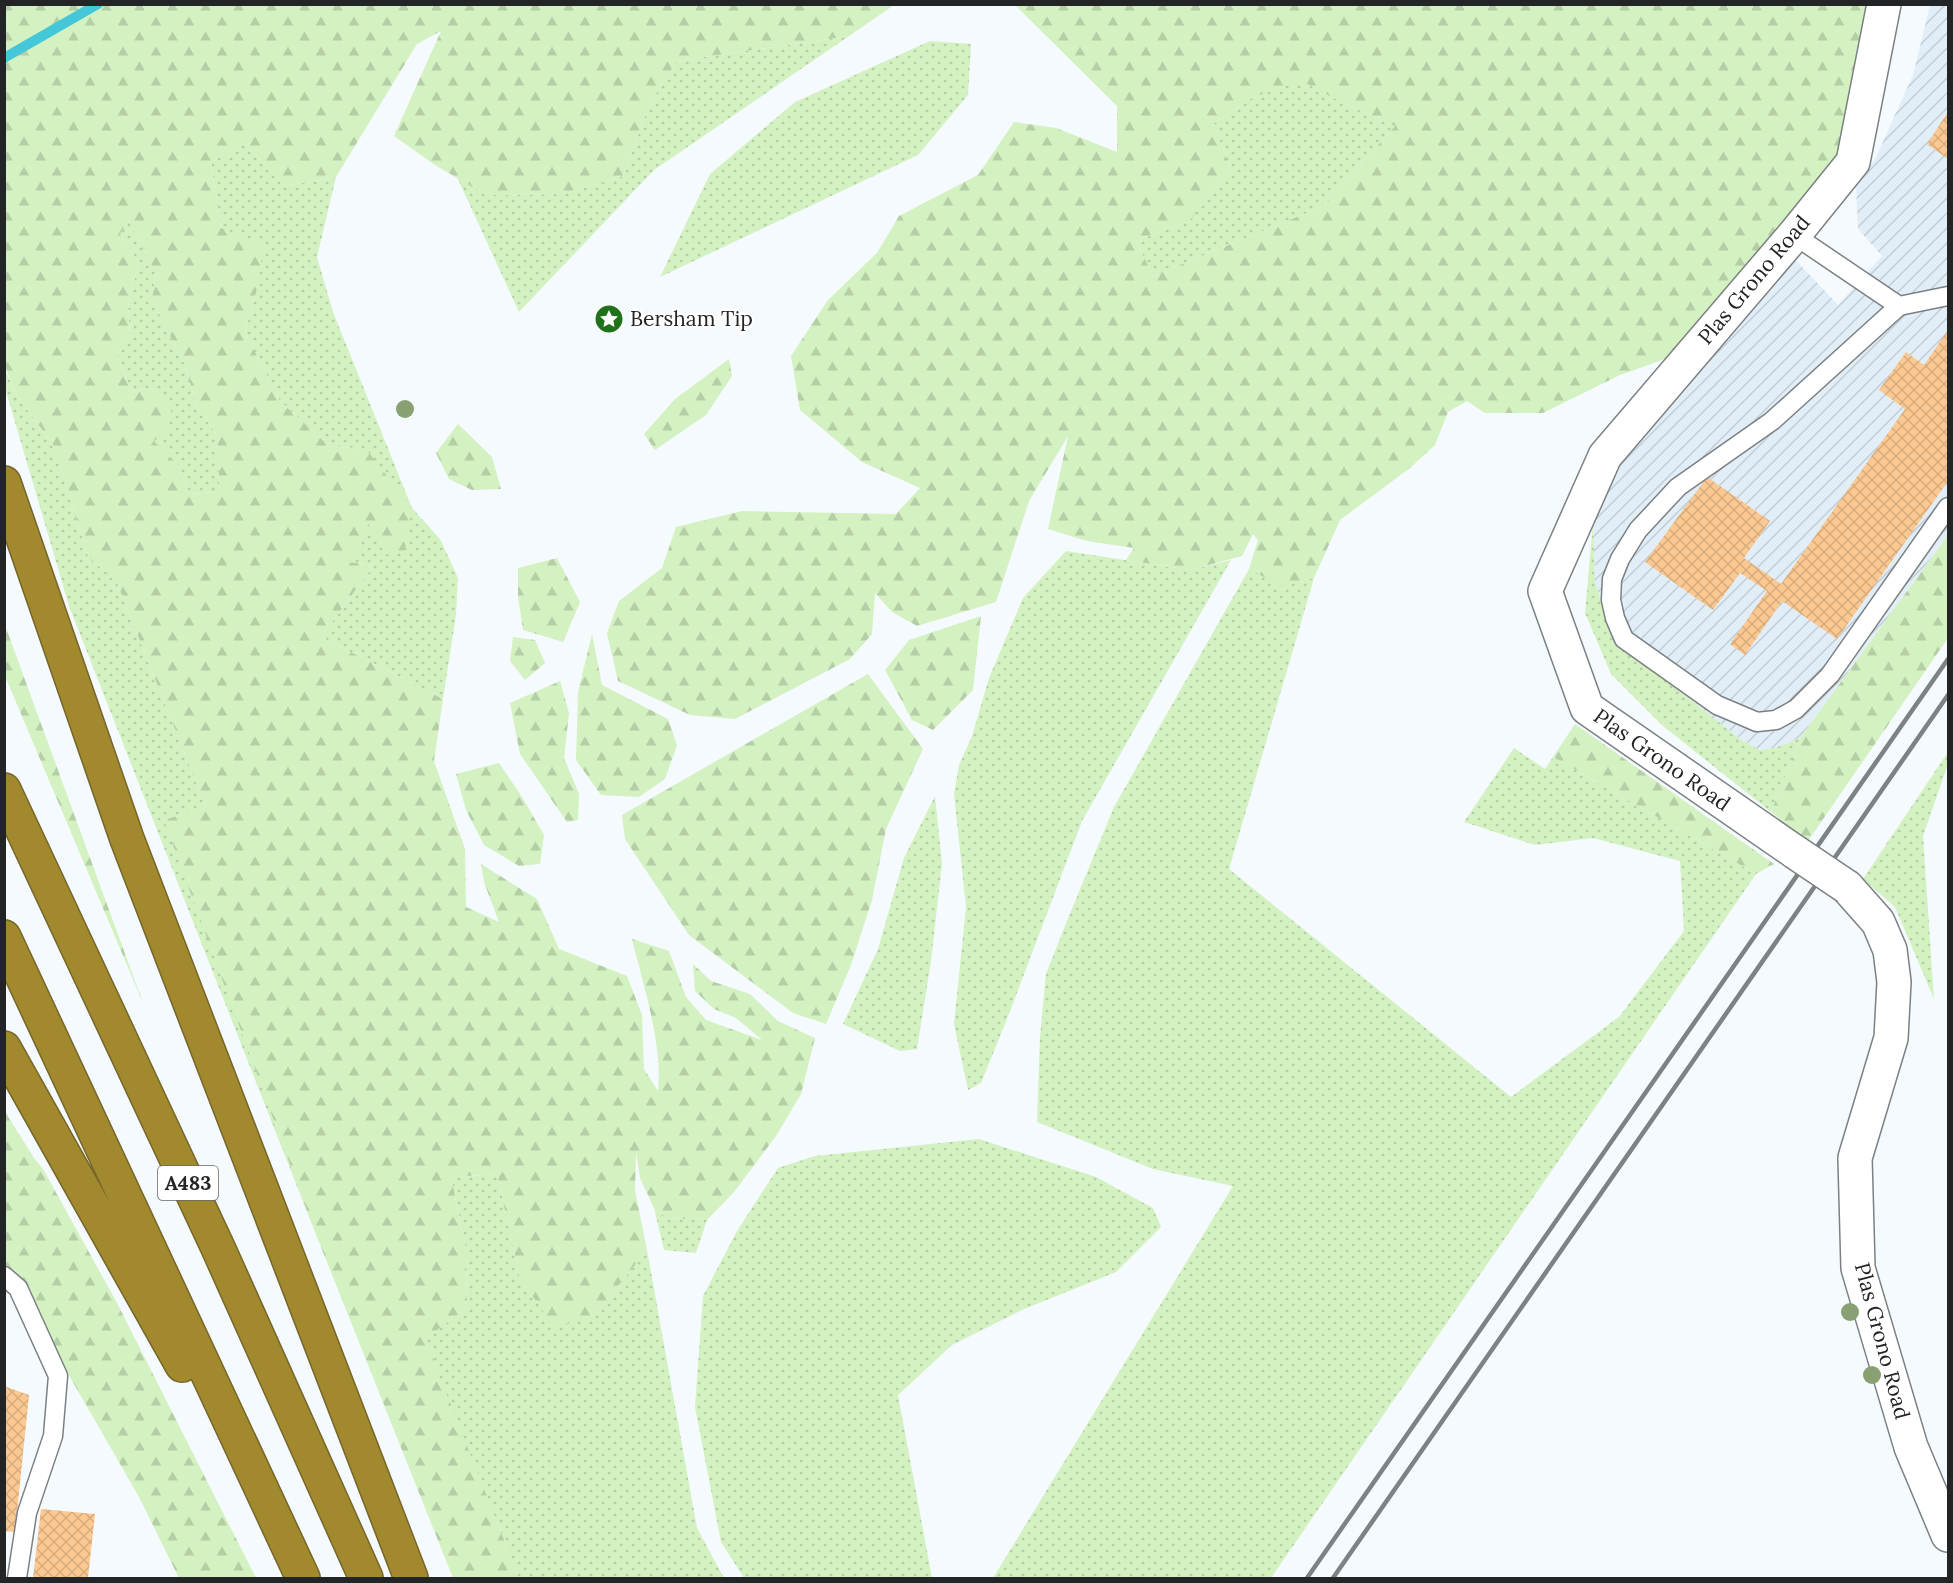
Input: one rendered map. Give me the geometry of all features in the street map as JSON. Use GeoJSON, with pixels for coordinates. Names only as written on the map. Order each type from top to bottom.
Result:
{"type":"FeatureCollection","features":[{"type":"Feature","properties":{"kind":"highway"},"geometry":{"type":"LineString","coordinates":[[4,483],[127,839],[411,1578]]}},
{"type":"Feature","properties":{"kind":"highway","name":"A483"},"geometry":{"type":"LineString","coordinates":[[4,790],[219,1250],[366,1578]]}},
{"type":"Feature","properties":{"kind":"highway","name":"A483"},"geometry":{"type":"LineString","coordinates":[[4,936],[302,1578]]}},
{"type":"Feature","properties":{"kind":"highway"},"geometry":{"type":"LineString","coordinates":[[4,1048],[302,1578]]}},
{"type":"Feature","properties":{"kind":"street","name":"Plas Grono Road"},"geometry":{"type":"LineString","coordinates":[[1884,4],[1853,162],[1794,235],[1605,456],[1545,591],[1587,708],[1848,887],[1878,922],[1890,950],[1894,982],[1891,1038],[1855,1158],[1858,1268],[1911,1447],[1948,1535]]}},
{"type":"Feature","properties":{"kind":"lane"},"geometry":{"type":"LineString","coordinates":[[1794,235],[1899,306]]}},
{"type":"Feature","properties":{"kind":"lane"},"geometry":{"type":"LineString","coordinates":[[1948,296],[1899,306],[1772,421],[1678,487],[1638,530],[1620,559],[1612,579],[1611,600],[1615,618],[1624,639],[1717,705],[1757,722],[1776,720],[1796,709],[1830,675],[1948,507]]}},
{"type":"Feature","properties":{"kind":"lane"},"geometry":{"type":"LineString","coordinates":[[4,1276],[18,1288],[58,1376],[53,1436],[27,1513],[17,1578]]}},
{"type":"Feature","properties":{"kind":"shaded area"},"geometry":{"type":"Polygon","coordinates":[[[1930,5],[1948,5],[1948,535],[1800,738],[1775,748],[1759,750],[1740,739],[1612,637],[1595,582],[1593,522],[1620,457],[1791,255],[1838,305],[1882,256],[1858,229],[1856,186],[1876,157],[1913,75],[1930,5]]]}},
{"type":"Feature","properties":{"kind":"green space"},"geometry":{"type":"Polygon","coordinates":[[[5,4],[894,5],[849,36],[677,61],[649,105],[623,176],[565,194],[486,195],[435,165],[394,136],[441,31],[417,44],[336,177],[284,186],[244,143],[211,162],[221,228],[263,245],[259,282],[245,332],[280,401],[329,446],[366,449],[412,508],[405,550],[385,555],[368,523],[360,547],[348,562],[374,565],[321,637],[443,699],[434,761],[465,849],[466,907],[499,922],[484,882],[481,864],[537,899],[559,949],[627,976],[642,1015],[644,1069],[658,1091],[658,1054],[655,1035],[632,939],[669,951],[686,997],[706,1020],[762,1040],[736,1018],[714,1009],[695,991],[693,964],[711,981],[750,994],[778,1021],[815,1038],[801,1094],[776,1136],[734,1192],[707,1220],[667,1218],[654,1208],[640,1178],[636,1152],[635,1190],[647,1250],[593,1317],[554,1327],[520,1278],[497,1174],[451,1177],[466,1249],[467,1308],[425,1339],[519,1578],[453,1578],[311,1222],[164,820],[206,807],[117,583],[88,556],[53,444],[16,395],[5,366],[5,4]],[[129,220],[120,234],[139,263],[128,305],[130,335],[115,350],[131,391],[158,389],[172,405],[168,428],[154,441],[179,466],[189,494],[220,492],[217,435],[196,405],[186,367],[152,300],[156,274],[129,220]]]}},
{"type":"Feature","properties":{"kind":"green space"},"geometry":{"type":"Polygon","coordinates":[[[1015,5],[1869,5],[1840,156],[1679,354],[1620,375],[1543,413],[1485,413],[1467,401],[1448,412],[1435,445],[1410,468],[1340,520],[1314,578],[1280,586],[1249,569],[1258,540],[1253,534],[1242,556],[1190,570],[1126,560],[1134,548],[1087,541],[1048,529],[1068,436],[1029,501],[996,602],[917,626],[892,612],[875,593],[872,634],[850,659],[735,719],[690,715],[618,681],[607,633],[619,601],[662,568],[676,527],[742,511],[896,514],[920,488],[862,462],[800,410],[791,356],[828,300],[877,253],[899,216],[978,175],[1014,122],[1056,128],[1117,152],[1117,106],[1015,5]],[[1300,80],[1252,98],[1213,124],[1231,169],[1189,221],[1136,241],[1153,276],[1324,206],[1395,126],[1341,102],[1300,80]]]}},
{"type":"Feature","properties":{"kind":"green space"},"geometry":{"type":"Polygon","coordinates":[[[849,36],[654,170],[519,312],[457,177],[486,195],[565,194],[623,176],[649,105],[677,61],[849,36]]]}},
{"type":"Feature","properties":{"kind":"green space"},"geometry":{"type":"Polygon","coordinates":[[[930,41],[971,44],[968,95],[918,155],[660,277],[710,174],[795,102],[930,41]]]}},
{"type":"Feature","properties":{"kind":"green space"},"geometry":{"type":"Polygon","coordinates":[[[1300,79],[1341,102],[1395,126],[1324,206],[1153,276],[1136,241],[1189,221],[1231,169],[1213,124],[1252,98],[1300,79]]]}},
{"type":"Feature","properties":{"kind":"green space"},"geometry":{"type":"Polygon","coordinates":[[[244,143],[284,186],[336,177],[317,257],[333,312],[412,508],[440,539],[458,578],[456,615],[443,699],[321,637],[374,565],[347,562],[360,547],[368,522],[366,449],[329,446],[280,401],[245,332],[259,282],[221,228],[211,162],[244,143]]]}},
{"type":"Feature","properties":{"kind":"green space"},"geometry":{"type":"Polygon","coordinates":[[[129,220],[156,274],[152,300],[186,367],[196,405],[217,435],[220,492],[189,494],[179,466],[154,441],[158,389],[131,391],[115,350],[130,335],[128,305],[139,263],[120,234],[129,220]]]}},
{"type":"Feature","properties":{"kind":"green space"},"geometry":{"type":"Polygon","coordinates":[[[729,359],[732,376],[706,415],[655,450],[644,434],[675,399],[729,359]]]}},
{"type":"Feature","properties":{"kind":"green space"},"geometry":{"type":"Polygon","coordinates":[[[4,366],[16,395],[53,444],[88,556],[117,583],[206,807],[165,820],[311,1222],[69,606],[5,388],[4,366]]]}},
{"type":"Feature","properties":{"kind":"green space"},"geometry":{"type":"Polygon","coordinates":[[[458,424],[492,457],[501,489],[472,490],[449,479],[436,453],[458,424]]]}},
{"type":"Feature","properties":{"kind":"green space"},"geometry":{"type":"Polygon","coordinates":[[[1593,522],[1595,582],[1612,637],[1740,739],[1759,750],[1775,748],[1800,738],[1771,812],[1663,726],[1611,674],[1585,613],[1593,522]]]}},
{"type":"Feature","properties":{"kind":"green space"},"geometry":{"type":"Polygon","coordinates":[[[1948,535],[1948,638],[1808,841],[1771,812],[1800,738],[1948,535]]]}},
{"type":"Feature","properties":{"kind":"green space"},"geometry":{"type":"Polygon","coordinates":[[[1066,551],[1190,570],[1231,560],[1082,821],[981,1083],[968,1090],[954,1024],[966,907],[954,794],[959,765],[972,736],[989,678],[1023,598],[1066,551]]]}},
{"type":"Feature","properties":{"kind":"green space"},"geometry":{"type":"Polygon","coordinates":[[[557,558],[580,602],[563,642],[523,630],[518,596],[518,568],[557,558]]]}},
{"type":"Feature","properties":{"kind":"green space"},"geometry":{"type":"Polygon","coordinates":[[[1249,569],[1280,585],[1314,578],[1229,869],[1511,1097],[1619,1017],[1684,931],[1680,861],[1593,838],[1535,845],[1464,822],[1514,748],[1545,769],[1553,757],[1756,874],[1271,1578],[993,1578],[1233,1186],[1153,1169],[1037,1122],[1040,1037],[1046,974],[1114,807],[1249,569]]]}},
{"type":"Feature","properties":{"kind":"green space"},"geometry":{"type":"Polygon","coordinates":[[[981,616],[973,690],[933,730],[912,720],[885,670],[909,640],[981,616]]]}},
{"type":"Feature","properties":{"kind":"green space"},"geometry":{"type":"Polygon","coordinates":[[[5,625],[143,1003],[5,676],[5,625]]]}},
{"type":"Feature","properties":{"kind":"green space"},"geometry":{"type":"Polygon","coordinates":[[[592,634],[602,685],[668,719],[677,745],[665,779],[639,797],[601,795],[576,760],[578,692],[592,634]]]}},
{"type":"Feature","properties":{"kind":"green space"},"geometry":{"type":"Polygon","coordinates":[[[513,637],[535,640],[545,663],[525,680],[510,661],[513,637]]]}},
{"type":"Feature","properties":{"kind":"green space"},"geometry":{"type":"Polygon","coordinates":[[[868,674],[923,749],[886,829],[872,900],[851,965],[826,1024],[793,1013],[689,935],[625,839],[622,815],[868,674]]]}},
{"type":"Feature","properties":{"kind":"green space"},"geometry":{"type":"Polygon","coordinates":[[[560,681],[569,713],[564,758],[579,794],[578,820],[567,822],[520,754],[510,703],[560,681]]]}},
{"type":"Feature","properties":{"kind":"green space"},"geometry":{"type":"Polygon","coordinates":[[[1575,724],[1774,864],[1756,874],[1553,757],[1575,724]]]}},
{"type":"Feature","properties":{"kind":"green space"},"geometry":{"type":"Polygon","coordinates":[[[1948,752],[1948,764],[1923,836],[1934,999],[1895,907],[1863,879],[1948,752]]]}},
{"type":"Feature","properties":{"kind":"green space"},"geometry":{"type":"Polygon","coordinates":[[[499,763],[544,835],[540,864],[519,866],[484,845],[466,810],[456,774],[499,763]]]}},
{"type":"Feature","properties":{"kind":"green space"},"geometry":{"type":"Polygon","coordinates":[[[935,796],[942,864],[931,961],[917,1049],[900,1051],[843,1024],[878,949],[904,858],[935,796]]]}},
{"type":"Feature","properties":{"kind":"green space"},"geometry":{"type":"Polygon","coordinates":[[[4,1110],[43,1169],[116,1301],[256,1578],[179,1578],[139,1497],[5,1264],[4,1110]]]}},
{"type":"Feature","properties":{"kind":"green space"},"geometry":{"type":"Polygon","coordinates":[[[979,1139],[1096,1177],[1153,1208],[1161,1227],[1116,1272],[1024,1309],[952,1345],[898,1395],[932,1578],[744,1578],[721,1542],[695,1407],[703,1296],[737,1231],[778,1168],[815,1156],[979,1139]]]}},
{"type":"Feature","properties":{"kind":"green space"},"geometry":{"type":"Polygon","coordinates":[[[497,1174],[520,1278],[593,1317],[647,1250],[697,1528],[724,1578],[519,1578],[424,1339],[467,1308],[466,1249],[451,1177],[497,1174]]]}},
{"type":"Feature","properties":{"kind":"green space"},"geometry":{"type":"Polygon","coordinates":[[[654,1208],[667,1218],[707,1220],[696,1253],[664,1250],[654,1208]]]}},
{"type":"Feature","properties":{"kind":"building"},"geometry":{"type":"Polygon","coordinates":[[[1948,112],[1948,159],[1927,144],[1948,112]]]}},
{"type":"Feature","properties":{"kind":"building"},"geometry":{"type":"Polygon","coordinates":[[[1948,330],[1948,481],[1837,639],[1782,601],[1745,655],[1730,644],[1767,591],[1740,573],[1713,610],[1645,562],[1707,477],[1770,521],[1744,558],[1781,584],[1905,409],[1879,390],[1906,352],[1924,365],[1948,330]]]}},
{"type":"Feature","properties":{"kind":"building"},"geometry":{"type":"Polygon","coordinates":[[[4,1386],[29,1395],[15,1532],[4,1531],[4,1386]]]}},
{"type":"Feature","properties":{"kind":"building"},"geometry":{"type":"Polygon","coordinates":[[[41,1509],[95,1514],[88,1578],[33,1578],[41,1509]]]}},
{"type":"Feature","properties":{"kind":"waterway"},"geometry":{"type":"LineString","coordinates":[[4,58],[98,4]]}},
{"type":"Feature","properties":{"kind":"railway"},"geometry":{"type":"LineString","coordinates":[[1307,1578],[1948,659]]}},
{"type":"Feature","properties":{"kind":"railway"},"geometry":{"type":"LineString","coordinates":[[1333,1578],[1948,695]]}},
{"type":"Feature","properties":{"kind":"place","name":"Bersham Tip"},"geometry":{"type":"Point","coordinates":[609,319]}}]}
